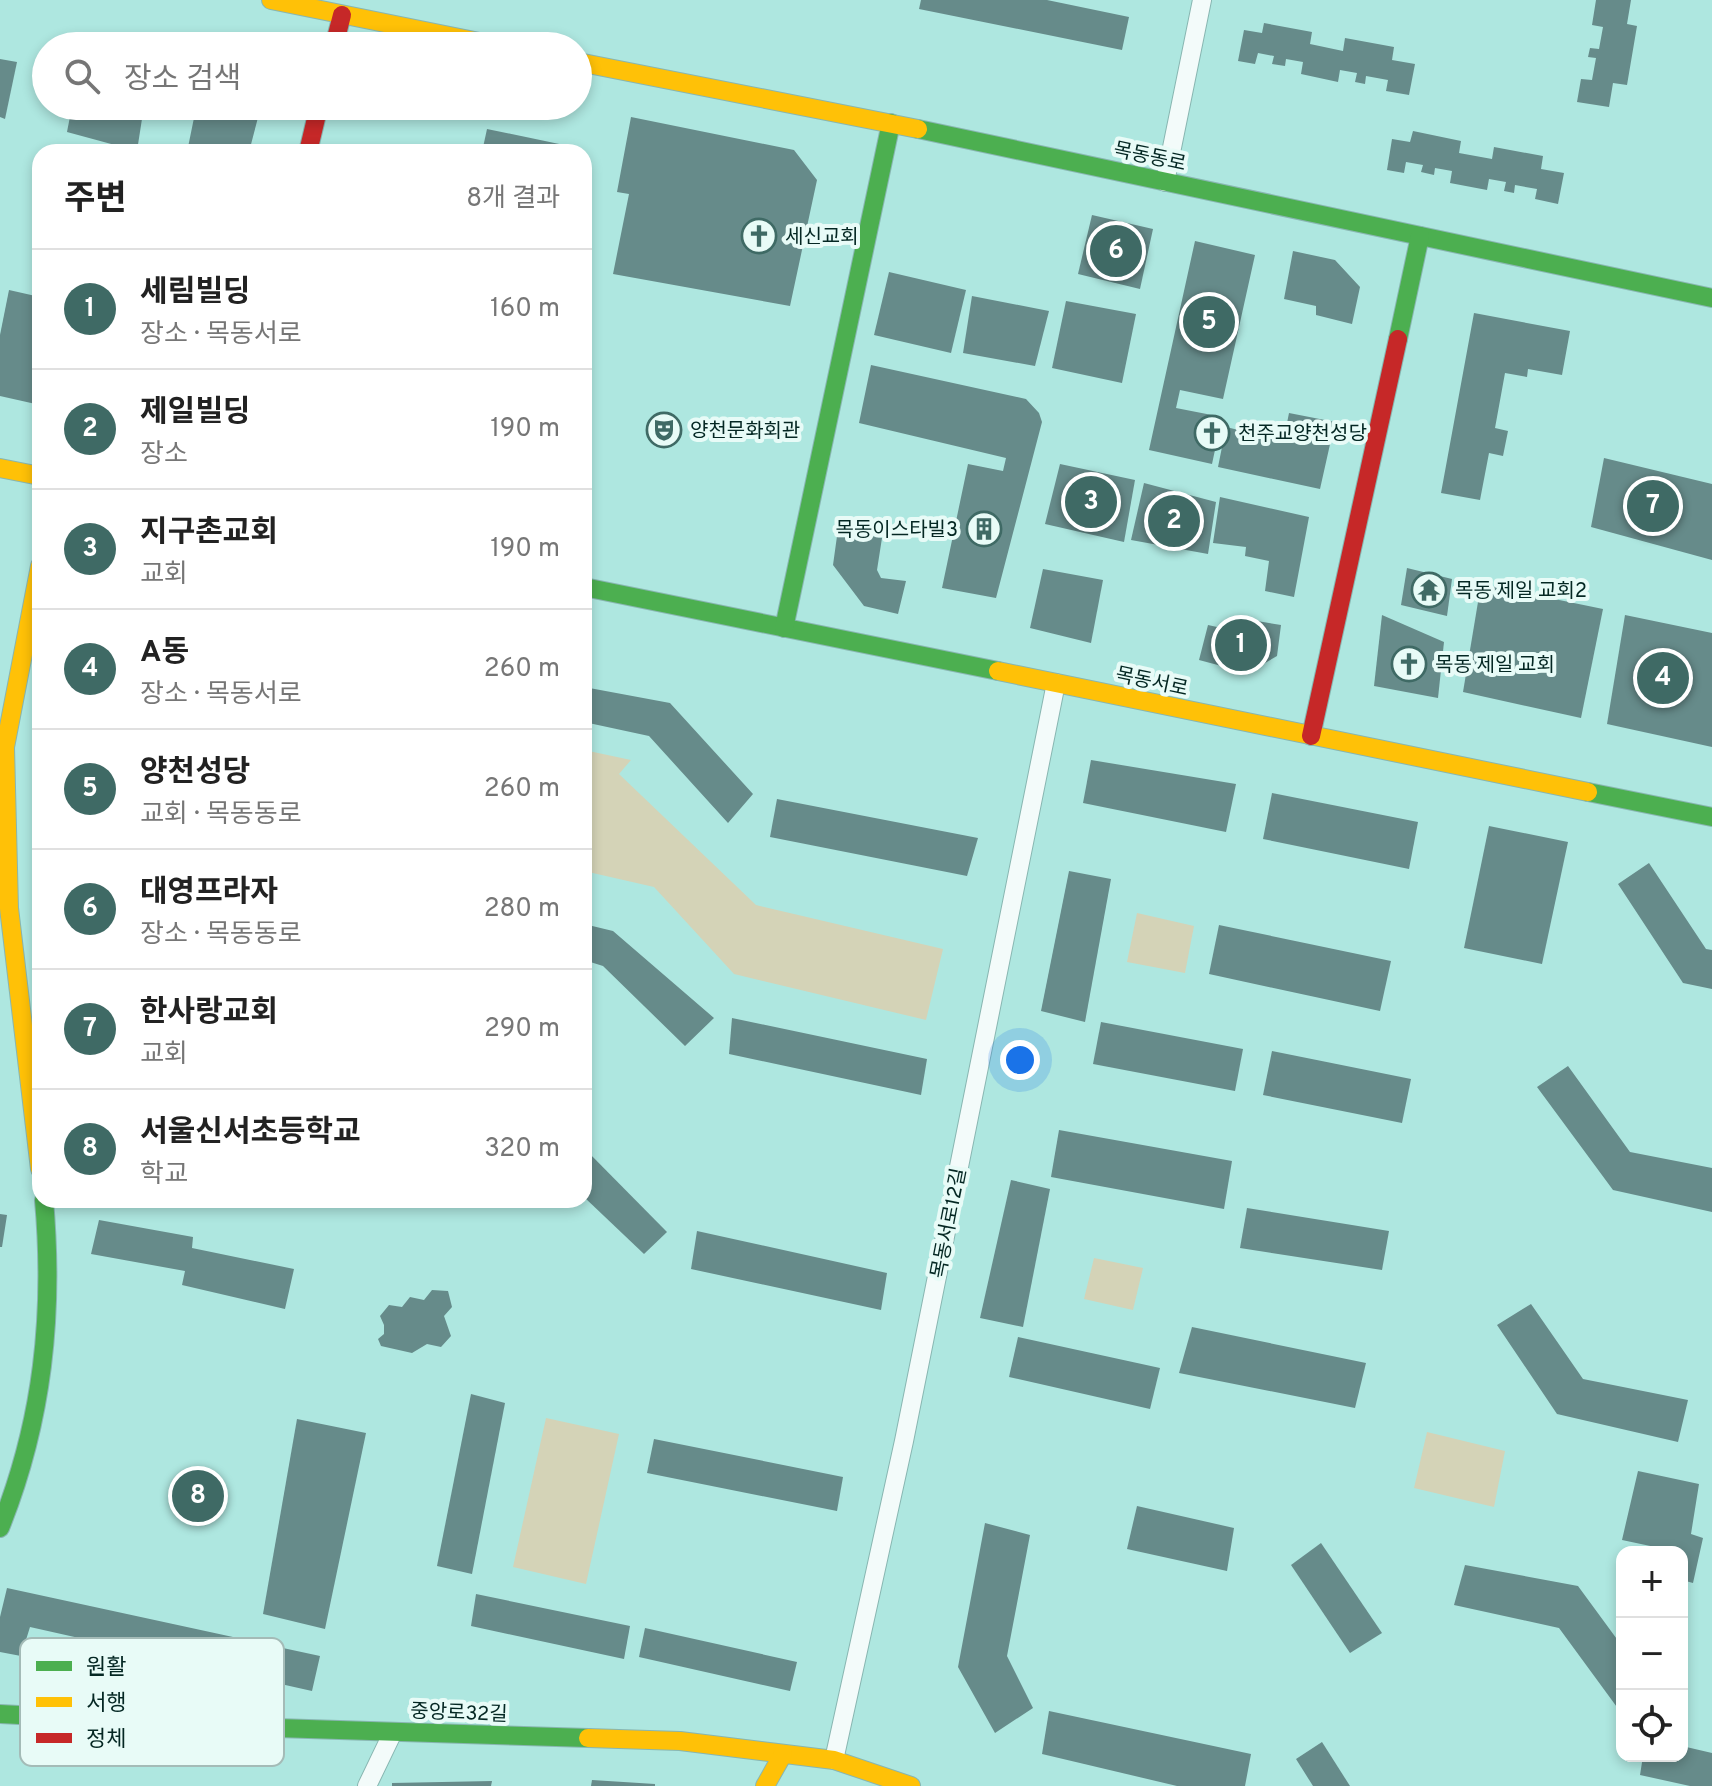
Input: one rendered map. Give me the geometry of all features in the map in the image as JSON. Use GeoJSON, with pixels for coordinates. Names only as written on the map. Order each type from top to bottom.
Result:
{"type":"FeatureCollection","features":[{"type":"Feature","properties":{"kind":"street"},"geometry":{"type":"LineString","coordinates":[[271,0],[428,32]]}},
{"type":"Feature","properties":{"kind":"street"},"geometry":{"type":"LineString","coordinates":[[1165,182],[1202,0]]}},
{"type":"Feature","properties":{"kind":"street"},"geometry":{"type":"LineString","coordinates":[[338,32],[342,15]]}},
{"type":"Feature","properties":{"kind":"street","name":"목동동로"},"geometry":{"type":"LineString","coordinates":[[592,65],[891,123],[1712,298]]}},
{"type":"Feature","properties":{"kind":"street"},"geometry":{"type":"LineString","coordinates":[[310,144],[316,120]]}},
{"type":"Feature","properties":{"kind":"street"},"geometry":{"type":"LineString","coordinates":[[784,628],[891,123]]}},
{"type":"Feature","properties":{"kind":"street"},"geometry":{"type":"LineString","coordinates":[[1311,736],[1420,236]]}},
{"type":"Feature","properties":{"kind":"street"},"geometry":{"type":"LineString","coordinates":[[0,468],[32,474]]}},
{"type":"Feature","properties":{"kind":"street","name":"목동서로"},"geometry":{"type":"LineString","coordinates":[[592,589],[1712,817]]}},
{"type":"Feature","properties":{"kind":"street"},"geometry":{"type":"LineString","coordinates":[[32,607],[5,747],[9,908],[32,1102]]}},
{"type":"Feature","properties":{"kind":"street","name":"목동서로12길"},"geometry":{"type":"LineString","coordinates":[[834,1760],[904,1441],[1056,683]]}},
{"type":"Feature","properties":{"kind":"street"},"geometry":{"type":"LineString","coordinates":[[0,1528],[33,1432],[44,1357],[51,1261],[45,1208]]}},
{"type":"Feature","properties":{"kind":"street","name":"중앙로32길"},"geometry":{"type":"LineString","coordinates":[[0,1714],[20,1715]]}},
{"type":"Feature","properties":{"kind":"street","name":"중앙로32길"},"geometry":{"type":"LineString","coordinates":[[284,1727],[680,1741],[834,1760],[911,1786]]}},
{"type":"Feature","properties":{"kind":"street"},"geometry":{"type":"LineString","coordinates":[[367,1786],[393,1732]]}},
{"type":"Feature","properties":{"kind":"street"},"geometry":{"type":"LineString","coordinates":[[765,1786],[783,1754]]}},
{"type":"Feature","properties":{"kind":"green space"},"geometry":{"type":"Polygon","coordinates":[[[592,752],[631,760],[619,774],[756,905],[943,949],[926,1020],[734,974],[654,887],[592,873],[592,752]]]}},
{"type":"Feature","properties":{"kind":"green space"},"geometry":{"type":"Polygon","coordinates":[[[1137,913],[1194,926],[1185,973],[1127,962],[1137,913]]]}},
{"type":"Feature","properties":{"kind":"green space"},"geometry":{"type":"Polygon","coordinates":[[[1094,1258],[1143,1268],[1133,1310],[1084,1299],[1094,1258]]]}},
{"type":"Feature","properties":{"kind":"green space"},"geometry":{"type":"Polygon","coordinates":[[[546,1418],[619,1434],[586,1584],[513,1567],[546,1418]]]}},
{"type":"Feature","properties":{"kind":"green space"},"geometry":{"type":"Polygon","coordinates":[[[1427,1432],[1505,1451],[1494,1507],[1414,1488],[1427,1432]]]}},
{"type":"Feature","properties":{"kind":"building"},"geometry":{"type":"Polygon","coordinates":[[[921,0],[1047,0],[1129,17],[1122,50],[919,9],[921,0]]]}},
{"type":"Feature","properties":{"kind":"building"},"geometry":{"type":"Polygon","coordinates":[[[1596,0],[1631,0],[1627,24],[1637,26],[1627,85],[1613,83],[1609,107],[1577,102],[1581,79],[1592,80],[1596,58],[1588,57],[1590,48],[1599,49],[1603,27],[1592,25],[1596,0]]]}},
{"type":"Feature","properties":{"kind":"building"},"geometry":{"type":"Polygon","coordinates":[[[1264,23],[1312,32],[1310,44],[1343,51],[1345,38],[1394,47],[1392,60],[1415,64],[1409,95],[1386,91],[1388,80],[1366,76],[1365,84],[1355,82],[1357,73],[1340,70],[1338,82],[1301,74],[1303,62],[1286,59],[1285,66],[1272,64],[1274,56],[1258,53],[1255,64],[1238,61],[1244,30],[1262,33],[1264,23]]]}},
{"type":"Feature","properties":{"kind":"building"},"geometry":{"type":"Polygon","coordinates":[[[0,59],[17,62],[5,119],[0,117],[0,59]]]}},
{"type":"Feature","properties":{"kind":"building"},"geometry":{"type":"Polygon","coordinates":[[[631,117],[794,150],[817,180],[790,306],[613,274],[629,194],[617,192],[631,117]]]}},
{"type":"Feature","properties":{"kind":"building"},"geometry":{"type":"Polygon","coordinates":[[[69,120],[142,120],[138,144],[111,144],[67,132],[69,120]]]}},
{"type":"Feature","properties":{"kind":"building"},"geometry":{"type":"Polygon","coordinates":[[[194,120],[257,120],[251,144],[189,144],[194,120]]]}},
{"type":"Feature","properties":{"kind":"building"},"geometry":{"type":"Polygon","coordinates":[[[487,129],[559,144],[484,144],[487,129]]]}},
{"type":"Feature","properties":{"kind":"building"},"geometry":{"type":"Polygon","coordinates":[[[1413,131],[1461,141],[1459,153],[1492,159],[1494,147],[1543,156],[1541,169],[1564,173],[1558,204],[1535,199],[1537,189],[1515,185],[1514,193],[1504,191],[1506,182],[1489,179],[1487,190],[1450,183],[1452,171],[1435,168],[1434,175],[1421,172],[1423,165],[1406,162],[1404,173],[1387,170],[1392,139],[1410,142],[1413,131]]]}},
{"type":"Feature","properties":{"kind":"building"},"geometry":{"type":"Polygon","coordinates":[[[1092,215],[1153,229],[1140,289],[1078,274],[1092,215]]]}},
{"type":"Feature","properties":{"kind":"building"},"geometry":{"type":"Polygon","coordinates":[[[1195,241],[1255,255],[1223,399],[1180,390],[1176,408],[1222,417],[1212,464],[1149,450],[1195,241]]]}},
{"type":"Feature","properties":{"kind":"building"},"geometry":{"type":"Polygon","coordinates":[[[1293,251],[1335,260],[1360,287],[1352,324],[1316,315],[1316,306],[1284,299],[1293,251]]]}},
{"type":"Feature","properties":{"kind":"building"},"geometry":{"type":"Polygon","coordinates":[[[889,272],[966,290],[951,353],[874,335],[889,272]]]}},
{"type":"Feature","properties":{"kind":"building"},"geometry":{"type":"Polygon","coordinates":[[[9,290],[32,295],[32,403],[0,396],[0,335],[9,290]]]}},
{"type":"Feature","properties":{"kind":"building"},"geometry":{"type":"Polygon","coordinates":[[[972,296],[1049,311],[1035,366],[963,353],[972,296]]]}},
{"type":"Feature","properties":{"kind":"building"},"geometry":{"type":"Polygon","coordinates":[[[1066,301],[1136,314],[1122,383],[1052,368],[1066,301]]]}},
{"type":"Feature","properties":{"kind":"building"},"geometry":{"type":"Polygon","coordinates":[[[1474,313],[1570,331],[1562,375],[1528,369],[1527,377],[1505,373],[1495,428],[1508,431],[1503,456],[1489,453],[1480,500],[1441,493],[1474,313]]]}},
{"type":"Feature","properties":{"kind":"building","name":"목동이스타빌3"},"geometry":{"type":"Polygon","coordinates":[[[871,365],[1026,399],[1039,413],[1042,422],[996,598],[942,588],[968,464],[1003,471],[1006,458],[859,423],[871,365]]]}},
{"type":"Feature","properties":{"kind":"building"},"geometry":{"type":"Polygon","coordinates":[[[1289,413],[1335,422],[1320,489],[1218,467],[1226,427],[1251,433],[1254,421],[1286,428],[1289,413]]]}},
{"type":"Feature","properties":{"kind":"building"},"geometry":{"type":"Polygon","coordinates":[[[1604,458],[1712,484],[1712,560],[1591,527],[1604,458]]]}},
{"type":"Feature","properties":{"kind":"building"},"geometry":{"type":"Polygon","coordinates":[[[1060,464],[1135,480],[1124,542],[1045,524],[1060,464]]]}},
{"type":"Feature","properties":{"kind":"building"},"geometry":{"type":"Polygon","coordinates":[[[1144,483],[1216,502],[1208,554],[1131,540],[1144,483]]]}},
{"type":"Feature","properties":{"kind":"building"},"geometry":{"type":"Polygon","coordinates":[[[1220,497],[1309,517],[1294,597],[1265,591],[1269,561],[1245,556],[1246,547],[1213,543],[1220,497]]]}},
{"type":"Feature","properties":{"kind":"building"},"geometry":{"type":"Polygon","coordinates":[[[838,529],[882,538],[877,570],[881,578],[906,581],[898,614],[864,606],[833,565],[838,529]]]}},
{"type":"Feature","properties":{"kind":"building","name":"목동 제일 교회"},"geometry":{"type":"Polygon","coordinates":[[[1407,568],[1452,579],[1447,616],[1401,605],[1407,568]]]}},
{"type":"Feature","properties":{"kind":"building"},"geometry":{"type":"Polygon","coordinates":[[[1043,569],[1103,580],[1091,643],[1030,628],[1043,569]]]}},
{"type":"Feature","properties":{"kind":"building"},"geometry":{"type":"Polygon","coordinates":[[[1481,584],[1603,609],[1581,718],[1463,692],[1481,584]]]}},
{"type":"Feature","properties":{"kind":"building","name":"목동 제일 교회"},"geometry":{"type":"Polygon","coordinates":[[[1382,615],[1444,642],[1438,698],[1374,686],[1382,615]]]}},
{"type":"Feature","properties":{"kind":"building"},"geometry":{"type":"Polygon","coordinates":[[[1625,615],[1712,633],[1712,747],[1607,724],[1625,615]]]}},
{"type":"Feature","properties":{"kind":"building"},"geometry":{"type":"Polygon","coordinates":[[[1257,621],[1281,625],[1277,656],[1248,673],[1199,660],[1208,625],[1253,635],[1257,621]]]}},
{"type":"Feature","properties":{"kind":"building"},"geometry":{"type":"Polygon","coordinates":[[[592,688],[670,703],[753,794],[728,823],[649,736],[592,724],[592,688]]]}},
{"type":"Feature","properties":{"kind":"building"},"geometry":{"type":"Polygon","coordinates":[[[1091,760],[1236,784],[1226,832],[1083,803],[1091,760]]]}},
{"type":"Feature","properties":{"kind":"building"},"geometry":{"type":"Polygon","coordinates":[[[1272,793],[1418,822],[1409,869],[1263,839],[1272,793]]]}},
{"type":"Feature","properties":{"kind":"building"},"geometry":{"type":"Polygon","coordinates":[[[777,799],[978,838],[967,876],[770,837],[777,799]]]}},
{"type":"Feature","properties":{"kind":"building"},"geometry":{"type":"Polygon","coordinates":[[[1489,826],[1568,842],[1542,964],[1464,948],[1489,826]]]}},
{"type":"Feature","properties":{"kind":"building"},"geometry":{"type":"Polygon","coordinates":[[[1649,863],[1706,949],[1712,950],[1712,989],[1683,983],[1618,884],[1649,863]]]}},
{"type":"Feature","properties":{"kind":"building"},"geometry":{"type":"Polygon","coordinates":[[[1069,871],[1111,879],[1085,1022],[1041,1011],[1069,871]]]}},
{"type":"Feature","properties":{"kind":"building"},"geometry":{"type":"Polygon","coordinates":[[[1219,925],[1391,961],[1380,1011],[1209,974],[1219,925]]]}},
{"type":"Feature","properties":{"kind":"building"},"geometry":{"type":"Polygon","coordinates":[[[592,926],[613,931],[714,1018],[685,1046],[603,966],[592,963],[592,926]]]}},
{"type":"Feature","properties":{"kind":"building"},"geometry":{"type":"Polygon","coordinates":[[[732,1018],[927,1059],[921,1095],[729,1054],[732,1018]]]}},
{"type":"Feature","properties":{"kind":"building"},"geometry":{"type":"Polygon","coordinates":[[[1101,1022],[1243,1049],[1235,1091],[1093,1064],[1101,1022]]]}},
{"type":"Feature","properties":{"kind":"building"},"geometry":{"type":"Polygon","coordinates":[[[1272,1051],[1411,1079],[1402,1123],[1263,1095],[1272,1051]]]}},
{"type":"Feature","properties":{"kind":"building"},"geometry":{"type":"Polygon","coordinates":[[[1568,1066],[1630,1152],[1712,1168],[1712,1212],[1613,1190],[1537,1087],[1568,1066]]]}},
{"type":"Feature","properties":{"kind":"building"},"geometry":{"type":"Polygon","coordinates":[[[1059,1130],[1232,1161],[1224,1209],[1051,1177],[1059,1130]]]}},
{"type":"Feature","properties":{"kind":"building"},"geometry":{"type":"Polygon","coordinates":[[[592,1156],[667,1232],[644,1254],[592,1205],[592,1156]]]}},
{"type":"Feature","properties":{"kind":"building"},"geometry":{"type":"Polygon","coordinates":[[[1011,1180],[1050,1189],[1023,1327],[980,1318],[1011,1180]]]}},
{"type":"Feature","properties":{"kind":"building"},"geometry":{"type":"Polygon","coordinates":[[[1247,1208],[1389,1231],[1382,1270],[1240,1248],[1247,1208]]]}},
{"type":"Feature","properties":{"kind":"building"},"geometry":{"type":"Polygon","coordinates":[[[0,1214],[7,1215],[2,1247],[0,1247],[0,1214]]]}},
{"type":"Feature","properties":{"kind":"building"},"geometry":{"type":"Polygon","coordinates":[[[99,1220],[193,1237],[192,1248],[294,1269],[285,1309],[182,1285],[185,1271],[91,1254],[99,1220]]]}},
{"type":"Feature","properties":{"kind":"building"},"geometry":{"type":"Polygon","coordinates":[[[697,1231],[887,1273],[881,1310],[691,1269],[697,1231]]]}},
{"type":"Feature","properties":{"kind":"building"},"geometry":{"type":"Polygon","coordinates":[[[432,1290],[448,1291],[452,1307],[444,1316],[451,1336],[441,1347],[427,1344],[412,1353],[381,1346],[378,1339],[384,1334],[384,1325],[380,1316],[389,1305],[402,1307],[410,1297],[424,1300],[432,1290]]]}},
{"type":"Feature","properties":{"kind":"building"},"geometry":{"type":"Polygon","coordinates":[[[1531,1304],[1583,1379],[1688,1400],[1678,1442],[1557,1414],[1497,1325],[1531,1304]]]}},
{"type":"Feature","properties":{"kind":"building"},"geometry":{"type":"Polygon","coordinates":[[[1192,1327],[1366,1363],[1355,1408],[1179,1373],[1192,1327]]]}},
{"type":"Feature","properties":{"kind":"building"},"geometry":{"type":"Polygon","coordinates":[[[1018,1337],[1160,1368],[1150,1409],[1009,1377],[1018,1337]]]}},
{"type":"Feature","properties":{"kind":"building"},"geometry":{"type":"Polygon","coordinates":[[[471,1394],[505,1403],[472,1574],[437,1566],[471,1394]]]}},
{"type":"Feature","properties":{"kind":"building"},"geometry":{"type":"Polygon","coordinates":[[[297,1419],[366,1433],[325,1629],[263,1614],[297,1419]]]}},
{"type":"Feature","properties":{"kind":"building"},"geometry":{"type":"Polygon","coordinates":[[[654,1439],[843,1477],[837,1511],[647,1473],[654,1439]]]}},
{"type":"Feature","properties":{"kind":"building"},"geometry":{"type":"Polygon","coordinates":[[[1638,1471],[1699,1484],[1691,1534],[1703,1538],[1693,1583],[1688,1582],[1688,1546],[1650,1546],[1622,1540],[1638,1471]]]}},
{"type":"Feature","properties":{"kind":"building"},"geometry":{"type":"Polygon","coordinates":[[[1137,1506],[1234,1528],[1227,1571],[1127,1549],[1137,1506]]]}},
{"type":"Feature","properties":{"kind":"building"},"geometry":{"type":"Polygon","coordinates":[[[985,1523],[1030,1535],[1007,1656],[1033,1708],[995,1733],[958,1667],[985,1523]]]}},
{"type":"Feature","properties":{"kind":"building"},"geometry":{"type":"Polygon","coordinates":[[[1321,1543],[1382,1633],[1350,1653],[1291,1565],[1321,1543]]]}},
{"type":"Feature","properties":{"kind":"building"},"geometry":{"type":"Polygon","coordinates":[[[1465,1565],[1578,1586],[1616,1638],[1616,1706],[1559,1628],[1454,1605],[1465,1565]]]}},
{"type":"Feature","properties":{"kind":"building"},"geometry":{"type":"Polygon","coordinates":[[[7,1588],[237,1638],[79,1638],[30,1627],[27,1638],[20,1638],[20,1656],[0,1652],[0,1617],[7,1588]]]}},
{"type":"Feature","properties":{"kind":"building"},"geometry":{"type":"Polygon","coordinates":[[[476,1594],[630,1626],[624,1659],[471,1626],[476,1594]]]}},
{"type":"Feature","properties":{"kind":"building"},"geometry":{"type":"Polygon","coordinates":[[[645,1628],[797,1662],[790,1691],[639,1657],[645,1628]]]}},
{"type":"Feature","properties":{"kind":"building"},"geometry":{"type":"Polygon","coordinates":[[[284,1648],[320,1656],[312,1691],[284,1685],[284,1648]]]}},
{"type":"Feature","properties":{"kind":"building"},"geometry":{"type":"Polygon","coordinates":[[[1049,1711],[1251,1754],[1245,1786],[1177,1786],[1042,1754],[1049,1711]]]}},
{"type":"Feature","properties":{"kind":"building"},"geometry":{"type":"Polygon","coordinates":[[[1322,1742],[1350,1786],[1313,1786],[1296,1759],[1322,1742]]]}},
{"type":"Feature","properties":{"kind":"building"},"geometry":{"type":"Polygon","coordinates":[[[1688,1747],[1712,1753],[1712,1786],[1690,1786],[1640,1775],[1642,1762],[1688,1762],[1688,1747]]]}},
{"type":"Feature","properties":{"kind":"building"},"geometry":{"type":"Polygon","coordinates":[[[592,1780],[655,1784],[655,1786],[591,1786],[592,1780]]]}},
{"type":"Feature","properties":{"kind":"building"},"geometry":{"type":"Polygon","coordinates":[[[492,1781],[491,1786],[392,1786],[392,1783],[492,1781]]]}},
{"type":"Feature","properties":{"kind":"traffic: fast"},"geometry":{"type":"LineString","coordinates":[[784,628],[891,123]]}},
{"type":"Feature","properties":{"kind":"traffic: fast"},"geometry":{"type":"LineString","coordinates":[[918,129],[1712,298]]}},
{"type":"Feature","properties":{"kind":"traffic: fast"},"geometry":{"type":"LineString","coordinates":[[1398,339],[1420,236]]}},
{"type":"Feature","properties":{"kind":"traffic: fast"},"geometry":{"type":"LineString","coordinates":[[592,589],[998,671]]}},
{"type":"Feature","properties":{"kind":"traffic: fast"},"geometry":{"type":"LineString","coordinates":[[1588,792],[1712,817]]}},
{"type":"Feature","properties":{"kind":"traffic: fast"},"geometry":{"type":"LineString","coordinates":[[0,1528],[26,1448],[42,1367],[47,1284],[45,1208]]}},
{"type":"Feature","properties":{"kind":"traffic: fast"},"geometry":{"type":"LineString","coordinates":[[0,1714],[20,1715]]}},
{"type":"Feature","properties":{"kind":"traffic: fast"},"geometry":{"type":"LineString","coordinates":[[284,1728],[588,1738]]}},
{"type":"Feature","properties":{"kind":"traffic: slow"},"geometry":{"type":"LineString","coordinates":[[271,0],[430,32]]}},
{"type":"Feature","properties":{"kind":"traffic: slow"},"geometry":{"type":"LineString","coordinates":[[592,65],[918,129]]}},
{"type":"Feature","properties":{"kind":"traffic: slow"},"geometry":{"type":"LineString","coordinates":[[0,468],[32,474]]}},
{"type":"Feature","properties":{"kind":"traffic: slow"},"geometry":{"type":"LineString","coordinates":[[32,607],[5,747],[9,908],[32,1102]]}},
{"type":"Feature","properties":{"kind":"traffic: slow"},"geometry":{"type":"LineString","coordinates":[[998,671],[1588,792]]}},
{"type":"Feature","properties":{"kind":"traffic: slow"},"geometry":{"type":"LineString","coordinates":[[588,1738],[680,1741],[834,1760],[911,1786]]}},
{"type":"Feature","properties":{"kind":"traffic: slow"},"geometry":{"type":"LineString","coordinates":[[765,1786],[783,1754]]}},
{"type":"Feature","properties":{"kind":"traffic: jam"},"geometry":{"type":"LineString","coordinates":[[338,32],[342,15]]}},
{"type":"Feature","properties":{"kind":"traffic: jam"},"geometry":{"type":"LineString","coordinates":[[310,144],[316,120]]}},
{"type":"Feature","properties":{"kind":"traffic: jam"},"geometry":{"type":"LineString","coordinates":[[1311,736],[1398,339]]}},
{"type":"Feature","properties":{"kind":"place","name":"세신교회"},"geometry":{"type":"Point","coordinates":[759,236]}},
{"type":"Feature","properties":{"kind":"place","name":"대영프라자"},"geometry":{"type":"Point","coordinates":[1116,251]}},
{"type":"Feature","properties":{"kind":"place","name":"양천성당"},"geometry":{"type":"Point","coordinates":[1209,322]}},
{"type":"Feature","properties":{"kind":"place","name":"양천문화회관"},"geometry":{"type":"Point","coordinates":[664,430]}},
{"type":"Feature","properties":{"kind":"place","name":"천주교양천성당"},"geometry":{"type":"Point","coordinates":[1212,433]}},
{"type":"Feature","properties":{"kind":"place","name":"지구촌교회"},"geometry":{"type":"Point","coordinates":[1091,502]}},
{"type":"Feature","properties":{"kind":"place","name":"한사랑교회"},"geometry":{"type":"Point","coordinates":[1653,506]}},
{"type":"Feature","properties":{"kind":"place","name":"제일빌딩"},"geometry":{"type":"Point","coordinates":[1174,521]}},
{"type":"Feature","properties":{"kind":"place","name":"목동이스타빌3"},"geometry":{"type":"Point","coordinates":[984,529]}},
{"type":"Feature","properties":{"kind":"place","name":"목동 제일 교회2"},"geometry":{"type":"Point","coordinates":[1429,590]}},
{"type":"Feature","properties":{"kind":"place","name":"세림빌딩"},"geometry":{"type":"Point","coordinates":[1241,645]}},
{"type":"Feature","properties":{"kind":"place","name":"목동 제일 교회"},"geometry":{"type":"Point","coordinates":[1409,664]}},
{"type":"Feature","properties":{"kind":"place","name":"A동"},"geometry":{"type":"Point","coordinates":[1663,678]}},
{"type":"Feature","properties":{"kind":"place","name":"서울신서초등학교"},"geometry":{"type":"Point","coordinates":[198,1496]}}]}
